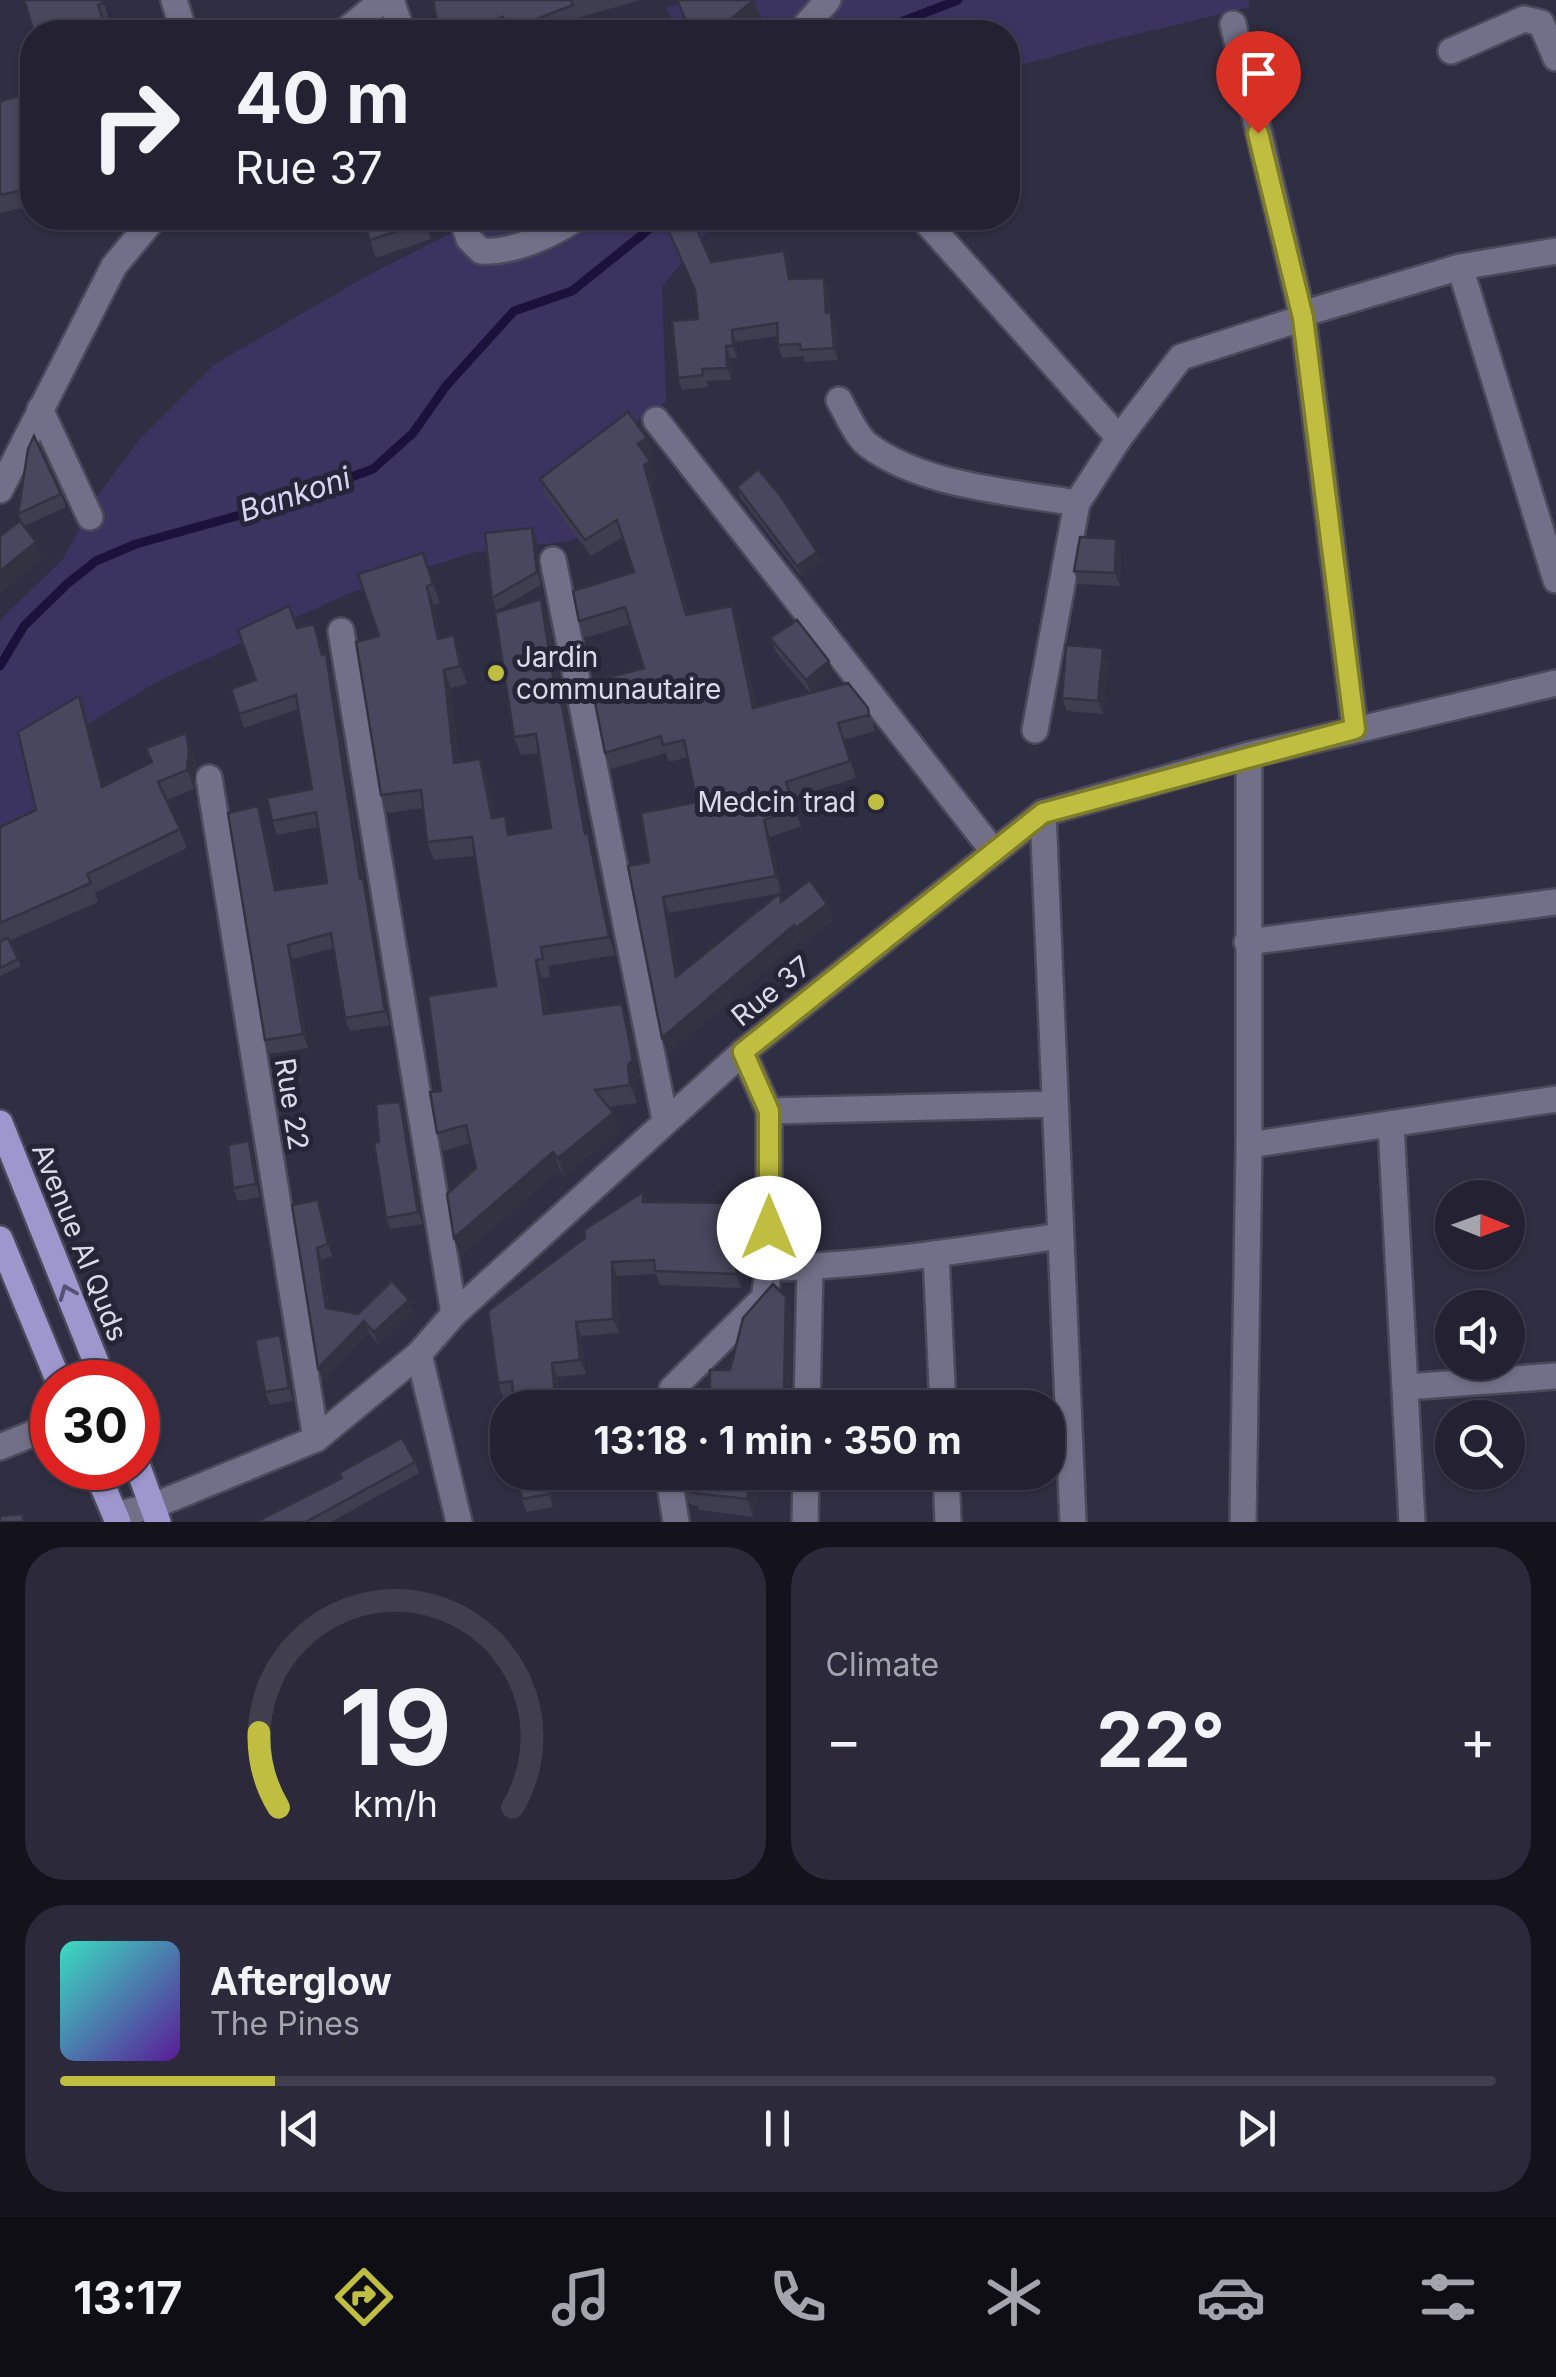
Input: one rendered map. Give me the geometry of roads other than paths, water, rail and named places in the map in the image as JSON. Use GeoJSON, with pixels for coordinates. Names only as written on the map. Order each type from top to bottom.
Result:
{"type":"FeatureCollection","features":[{"type":"Feature","properties":{"kind":"main road","name":"Avenue Al Quds"},"geometry":{"type":"LineString","coordinates":[[0,1123],[95,1360]]}},
{"type":"Feature","properties":{"kind":"main road"},"geometry":{"type":"LineString","coordinates":[[0,1238],[50,1360]]}},
{"type":"Feature","properties":{"kind":"main road"},"geometry":{"type":"LineString","coordinates":[[104,1490],[116,1519]]}},
{"type":"Feature","properties":{"kind":"main road"},"geometry":{"type":"LineString","coordinates":[[147,1490],[156,1514]]}},
{"type":"Feature","properties":{"kind":"street"},"geometry":{"type":"LineString","coordinates":[[358,20],[382,0]]}},
{"type":"Feature","properties":{"kind":"street"},"geometry":{"type":"LineString","coordinates":[[810,20],[828,0]]}},
{"type":"Feature","properties":{"kind":"street"},"geometry":{"type":"LineString","coordinates":[[1451,51],[1524,19],[1541,23],[1556,58]]}},
{"type":"Feature","properties":{"kind":"street"},"geometry":{"type":"LineString","coordinates":[[1232,24],[1302,316],[1355,729]]}},
{"type":"Feature","properties":{"kind":"street"},"geometry":{"type":"LineString","coordinates":[[0,490],[114,266],[144,230]]}},
{"type":"Feature","properties":{"kind":"street"},"geometry":{"type":"LineString","coordinates":[[466,230],[481,251],[497,252],[558,230]]}},
{"type":"Feature","properties":{"kind":"street"},"geometry":{"type":"LineString","coordinates":[[934,230],[1119,438]]}},
{"type":"Feature","properties":{"kind":"street"},"geometry":{"type":"LineString","coordinates":[[1035,730],[1078,503],[1119,438],[1182,357],[1460,266],[1556,252]]}},
{"type":"Feature","properties":{"kind":"street"},"geometry":{"type":"LineString","coordinates":[[1460,266],[1556,580]]}},
{"type":"Feature","properties":{"kind":"street"},"geometry":{"type":"LineString","coordinates":[[838,400],[865,444],[902,466],[963,483],[1078,503]]}},
{"type":"Feature","properties":{"kind":"street"},"geometry":{"type":"LineString","coordinates":[[40,409],[90,517]]}},
{"type":"Feature","properties":{"kind":"street"},"geometry":{"type":"LineString","coordinates":[[656,420],[994,852]]}},
{"type":"Feature","properties":{"kind":"street"},"geometry":{"type":"LineString","coordinates":[[553,560],[665,1120]]}},
{"type":"Feature","properties":{"kind":"street"},"geometry":{"type":"LineString","coordinates":[[341,631],[454,1314]]}},
{"type":"Feature","properties":{"kind":"street","name":"Rue 37"},"geometry":{"type":"LineString","coordinates":[[116,1519],[156,1514],[316,1439],[419,1354],[454,1314],[743,1052],[1043,813],[1249,755],[1556,684]]}},
{"type":"Feature","properties":{"kind":"street"},"geometry":{"type":"LineString","coordinates":[[1242,1522],[1250,1145],[1249,755]]}},
{"type":"Feature","properties":{"kind":"street","name":"Rue 22"},"geometry":{"type":"LineString","coordinates":[[210,778],[316,1439]]}},
{"type":"Feature","properties":{"kind":"street"},"geometry":{"type":"LineString","coordinates":[[1043,813],[1073,1522]]}},
{"type":"Feature","properties":{"kind":"street"},"geometry":{"type":"LineString","coordinates":[[1247,942],[1556,902]]}},
{"type":"Feature","properties":{"kind":"street"},"geometry":{"type":"LineString","coordinates":[[672,1390],[764,1298],[769,1268],[769,1111],[743,1052]]}},
{"type":"Feature","properties":{"kind":"street"},"geometry":{"type":"LineString","coordinates":[[1250,1145],[1556,1098]]}},
{"type":"Feature","properties":{"kind":"street"},"geometry":{"type":"LineString","coordinates":[[769,1111],[1054,1104]]}},
{"type":"Feature","properties":{"kind":"street"},"geometry":{"type":"LineString","coordinates":[[1391,1124],[1412,1522]]}},
{"type":"Feature","properties":{"kind":"street"},"geometry":{"type":"LineString","coordinates":[[769,1268],[936,1254],[1060,1236]]}},
{"type":"Feature","properties":{"kind":"street"},"geometry":{"type":"LineString","coordinates":[[936,1254],[942,1390]]}},
{"type":"Feature","properties":{"kind":"street"},"geometry":{"type":"LineString","coordinates":[[807,1390],[810,1267]]}},
{"type":"Feature","properties":{"kind":"street"},"geometry":{"type":"LineString","coordinates":[[419,1354],[459,1522]]}},
{"type":"Feature","properties":{"kind":"street"},"geometry":{"type":"LineString","coordinates":[[1406,1387],[1556,1376]]}},
{"type":"Feature","properties":{"kind":"street"},"geometry":{"type":"LineString","coordinates":[[0,1446],[30,1434]]}},
{"type":"Feature","properties":{"kind":"street"},"geometry":{"type":"LineString","coordinates":[[671,1490],[676,1522]]}},
{"type":"Feature","properties":{"kind":"street"},"geometry":{"type":"LineString","coordinates":[[805,1522],[806,1490]]}},
{"type":"Feature","properties":{"kind":"street"},"geometry":{"type":"LineString","coordinates":[[947,1490],[948,1522]]}},
{"type":"Feature","properties":{"kind":"waterway","name":"Bankoni"},"geometry":{"type":"LineString","coordinates":[[906,20],[958,0]]}},
{"type":"Feature","properties":{"kind":"waterway","name":"Bankoni"},"geometry":{"type":"LineString","coordinates":[[0,666],[24,626],[96,561],[136,544],[269,507],[373,469],[413,433],[446,386],[514,311],[572,291],[648,230]]}},
{"type":"Feature","properties":{"kind":"place","name":"Jardin communautaire"},"geometry":{"type":"Point","coordinates":[496,673]}},
{"type":"Feature","properties":{"kind":"place","name":"Medcin trad"},"geometry":{"type":"Point","coordinates":[876,802]}}]}
